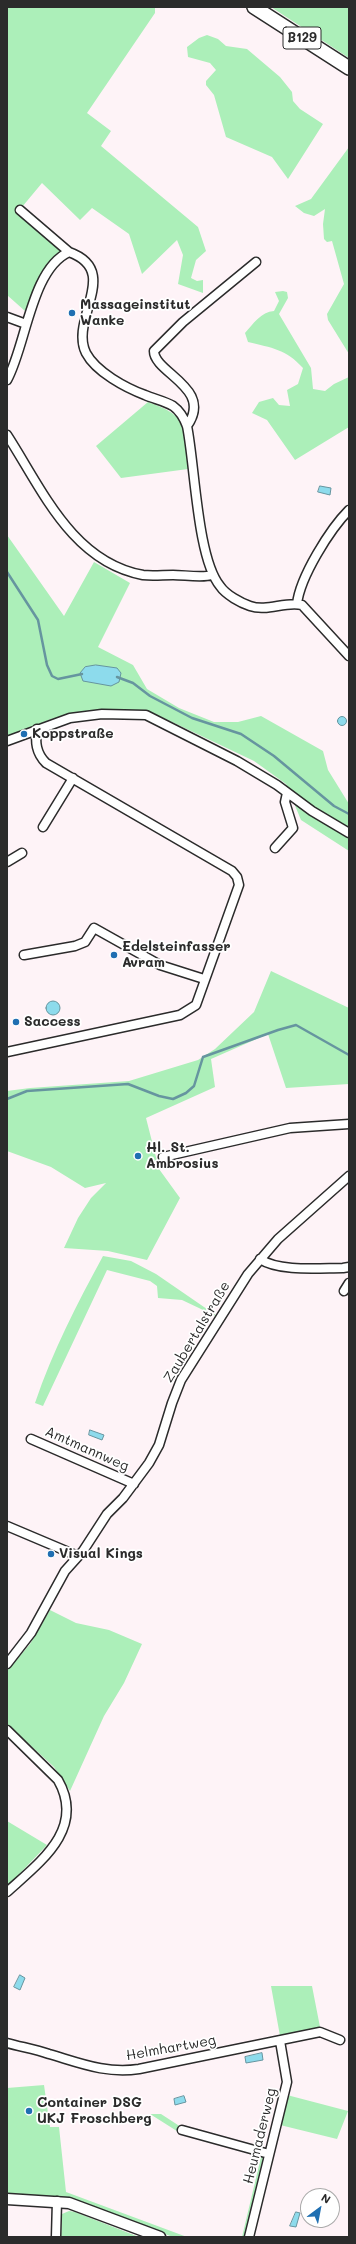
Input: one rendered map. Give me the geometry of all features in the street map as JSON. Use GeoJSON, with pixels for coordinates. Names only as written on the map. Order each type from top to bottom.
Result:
{"type":"FeatureCollection","features":[{"type":"Feature","properties":{"kind":"main road","name":"B129"},"geometry":{"type":"LineString","coordinates":[[254,7],[349,68]]}},
{"type":"Feature","properties":{"kind":"street"},"geometry":{"type":"LineString","coordinates":[[20,210],[69,252],[85,261],[92,274],[92,296],[82,334],[87,354],[102,370],[126,386],[173,406],[180,412],[187,426],[201,526],[212,575],[225,592],[249,606],[258,607],[297,604],[307,608],[349,656]]}},
{"type":"Feature","properties":{"kind":"street"},"geometry":{"type":"LineString","coordinates":[[7,380],[14,366],[26,324],[48,272],[61,257],[69,252]]}},
{"type":"Feature","properties":{"kind":"street"},"geometry":{"type":"LineString","coordinates":[[187,426],[192,412],[192,398],[187,389],[157,359],[154,351],[183,322],[256,262]]}},
{"type":"Feature","properties":{"kind":"street"},"geometry":{"type":"LineString","coordinates":[[7,317],[26,324]]}},
{"type":"Feature","properties":{"kind":"street"},"geometry":{"type":"LineString","coordinates":[[7,435],[28,471],[66,526],[76,538],[103,560],[124,570],[145,575],[212,575]]}},
{"type":"Feature","properties":{"kind":"street"},"geometry":{"type":"LineString","coordinates":[[297,604],[300,590],[326,539],[345,520],[349,510]]}},
{"type":"Feature","properties":{"kind":"street"},"geometry":{"type":"LineString","coordinates":[[7,741],[37,729],[80,716],[115,714],[146,715],[237,761],[312,811],[349,833]]}},
{"type":"Feature","properties":{"kind":"street"},"geometry":{"type":"LineString","coordinates":[[7,1052],[180,1015],[196,1005],[238,885],[238,877],[232,871],[208,856],[134,816],[42,759],[36,742],[37,729]]}},
{"type":"Feature","properties":{"kind":"street"},"geometry":{"type":"LineString","coordinates":[[43,827],[73,778]]}},
{"type":"Feature","properties":{"kind":"street"},"geometry":{"type":"LineString","coordinates":[[275,848],[293,828],[285,802],[287,793]]}},
{"type":"Feature","properties":{"kind":"street"},"geometry":{"type":"LineString","coordinates":[[7,862],[22,853]]}},
{"type":"Feature","properties":{"kind":"street"},"geometry":{"type":"LineString","coordinates":[[24,954],[76,946],[85,942],[94,928],[160,965],[204,979]]}},
{"type":"Feature","properties":{"kind":"street"},"geometry":{"type":"LineString","coordinates":[[164,1158],[290,1128],[349,1124]]}},
{"type":"Feature","properties":{"kind":"street","name":"Zaubertalstraße"},"geometry":{"type":"LineString","coordinates":[[7,1664],[23,1644],[65,1571],[78,1556],[107,1514],[134,1484],[158,1445],[181,1380],[235,1293],[260,1259],[278,1239],[349,1176]]}},
{"type":"Feature","properties":{"kind":"street"},"geometry":{"type":"LineString","coordinates":[[260,1259],[274,1265],[285,1267],[349,1267]]}},
{"type":"Feature","properties":{"kind":"street"},"geometry":{"type":"LineString","coordinates":[[344,1291],[349,1283]]}},
{"type":"Feature","properties":{"kind":"street","name":"Amtmannweg"},"geometry":{"type":"LineString","coordinates":[[31,1439],[134,1484]]}},
{"type":"Feature","properties":{"kind":"street"},"geometry":{"type":"LineString","coordinates":[[7,1526],[78,1556]]}},
{"type":"Feature","properties":{"kind":"street"},"geometry":{"type":"LineString","coordinates":[[7,1730],[58,1780],[63,1790],[68,1810],[64,1829],[58,1839],[44,1857],[7,1892]]}},
{"type":"Feature","properties":{"kind":"street","name":"Helmhartweg"},"geometry":{"type":"LineString","coordinates":[[7,2043],[48,2053],[81,2065],[113,2071],[139,2069],[320,2032],[340,2040]]}},
{"type":"Feature","properties":{"kind":"street","name":"Heumaderweg"},"geometry":{"type":"LineString","coordinates":[[249,2237],[287,2082],[280,2041]]}},
{"type":"Feature","properties":{"kind":"street"},"geometry":{"type":"LineString","coordinates":[[182,2130],[269,2154]]}},
{"type":"Feature","properties":{"kind":"street"},"geometry":{"type":"LineString","coordinates":[[7,2199],[57,2201],[86,2208],[160,2237]]}},
{"type":"Feature","properties":{"kind":"street"},"geometry":{"type":"LineString","coordinates":[[56,2237],[57,2201]]}},
{"type":"Feature","properties":{"kind":"green space"},"geometry":{"type":"Polygon","coordinates":[[[7,7],[155,7],[155,13],[87,113],[111,131],[101,146],[198,227],[206,251],[196,260],[191,278],[197,281],[203,280],[203,293],[178,284],[183,255],[177,240],[142,274],[129,234],[92,208],[80,220],[42,183],[17,213],[59,247],[61,252],[46,268],[25,311],[7,295],[7,7]]]}},
{"type":"Feature","properties":{"kind":"green space"},"geometry":{"type":"Polygon","coordinates":[[[271,7],[349,7],[349,58],[271,7]]]}},
{"type":"Feature","properties":{"kind":"green space"},"geometry":{"type":"Polygon","coordinates":[[[207,35],[218,39],[226,46],[247,49],[280,77],[292,92],[293,101],[300,109],[323,124],[288,179],[272,157],[226,137],[214,95],[206,85],[206,81],[216,70],[210,63],[188,57],[187,47],[199,38],[207,35]]]}},
{"type":"Feature","properties":{"kind":"green space"},"geometry":{"type":"Polygon","coordinates":[[[349,147],[349,354],[328,320],[327,314],[344,284],[332,241],[327,242],[324,239],[323,224],[325,209],[314,216],[304,213],[295,206],[311,199],[349,147]]]}},
{"type":"Feature","properties":{"kind":"green space"},"geometry":{"type":"Polygon","coordinates":[[[275,292],[287,292],[288,298],[279,314],[311,368],[313,389],[325,391],[334,384],[349,377],[349,427],[295,460],[267,420],[252,413],[259,402],[273,398],[279,405],[290,406],[287,390],[298,384],[303,368],[291,357],[278,350],[248,342],[245,333],[261,316],[274,311],[279,301],[275,292]]]}},
{"type":"Feature","properties":{"kind":"green space"},"geometry":{"type":"Polygon","coordinates":[[[148,402],[172,413],[179,419],[183,426],[187,443],[188,469],[121,478],[96,446],[148,402]]]}},
{"type":"Feature","properties":{"kind":"green space"},"geometry":{"type":"Polygon","coordinates":[[[7,535],[64,616],[94,562],[130,583],[98,647],[133,665],[147,689],[179,708],[214,722],[238,722],[261,716],[323,751],[328,770],[349,804],[349,851],[301,820],[286,784],[254,761],[151,712],[108,711],[68,715],[51,719],[7,738],[7,535]]]}},
{"type":"Feature","properties":{"kind":"green space"},"geometry":{"type":"Polygon","coordinates":[[[271,971],[349,1008],[349,1084],[286,1088],[268,1034],[211,1059],[215,1087],[146,1118],[159,1169],[180,1198],[147,1260],[108,1251],[64,1248],[78,1218],[91,1198],[106,1183],[85,1188],[51,1167],[7,1151],[7,1091],[129,1081],[198,1060],[215,1049],[254,1012],[271,971]]]}},
{"type":"Feature","properties":{"kind":"green space"},"geometry":{"type":"Polygon","coordinates":[[[103,1256],[131,1261],[156,1274],[220,1318],[182,1300],[158,1298],[157,1286],[150,1281],[107,1270],[43,1406],[35,1403],[49,1365],[66,1328],[103,1256]]]}},
{"type":"Feature","properties":{"kind":"green space"},"geometry":{"type":"Polygon","coordinates":[[[50,1610],[76,1623],[109,1630],[142,1644],[124,1683],[104,1716],[70,1791],[54,1767],[7,1724],[7,1671],[30,1644],[50,1610]]]}},
{"type":"Feature","properties":{"kind":"green space"},"geometry":{"type":"Polygon","coordinates":[[[7,1821],[47,1845],[7,1887],[7,1821]]]}},
{"type":"Feature","properties":{"kind":"green space"},"geometry":{"type":"Polygon","coordinates":[[[271,1986],[312,1986],[320,2027],[280,2036],[271,1986]]]}},
{"type":"Feature","properties":{"kind":"green space"},"geometry":{"type":"Polygon","coordinates":[[[44,2085],[50,2127],[59,2127],[66,2192],[187,2237],[173,2237],[67,2198],[39,2195],[7,2195],[7,2088],[44,2085]]]}},
{"type":"Feature","properties":{"kind":"green space"},"geometry":{"type":"Polygon","coordinates":[[[287,2095],[348,2111],[337,2139],[280,2125],[287,2095]]]}},
{"type":"Feature","properties":{"kind":"green space"},"geometry":{"type":"Polygon","coordinates":[[[150,2114],[161,2114],[181,2127],[263,2157],[245,2237],[242,2237],[261,2157],[180,2133],[150,2114]]]}},
{"type":"Feature","properties":{"kind":"green space"},"geometry":{"type":"Polygon","coordinates":[[[69,2211],[139,2237],[61,2237],[62,2214],[69,2211]]]}},
{"type":"Feature","properties":{"kind":"water"},"geometry":{"type":"Polygon","coordinates":[[[320,486],[331,488],[330,495],[318,492],[320,486]]]}},
{"type":"Feature","properties":{"kind":"water"},"geometry":{"type":"Polygon","coordinates":[[[96,665],[117,668],[121,673],[119,682],[111,686],[83,681],[80,673],[85,667],[96,665]]]}},
{"type":"Feature","properties":{"kind":"water"},"geometry":{"type":"Polygon","coordinates":[[[340,717],[344,717],[346,721],[344,725],[340,725],[338,723],[338,719],[340,717]]]}},
{"type":"Feature","properties":{"kind":"water"},"geometry":{"type":"Polygon","coordinates":[[[50,1001],[56,1001],[60,1005],[60,1011],[56,1015],[50,1015],[46,1011],[46,1005],[50,1001]]]}},
{"type":"Feature","properties":{"kind":"water"},"geometry":{"type":"Polygon","coordinates":[[[90,1430],[104,1435],[102,1440],[89,1435],[90,1430]]]}},
{"type":"Feature","properties":{"kind":"water"},"geometry":{"type":"Polygon","coordinates":[[[20,1975],[25,1978],[20,1990],[14,1987],[20,1975]]]}},
{"type":"Feature","properties":{"kind":"water"},"geometry":{"type":"Polygon","coordinates":[[[262,2053],[263,2060],[246,2063],[245,2057],[262,2053]]]}},
{"type":"Feature","properties":{"kind":"water"},"geometry":{"type":"Polygon","coordinates":[[[184,2096],[186,2102],[175,2105],[174,2099],[184,2096]]]}},
{"type":"Feature","properties":{"kind":"water"},"geometry":{"type":"Polygon","coordinates":[[[296,2212],[300,2213],[296,2227],[290,2226],[296,2212]]]}},
{"type":"Feature","properties":{"kind":"waterway"},"geometry":{"type":"LineString","coordinates":[[7,572],[38,620],[47,665],[52,676],[58,679],[82,674]]}},
{"type":"Feature","properties":{"kind":"waterway"},"geometry":{"type":"LineString","coordinates":[[117,677],[133,683],[150,696],[192,718],[241,734],[274,756],[334,806],[349,814]]}},
{"type":"Feature","properties":{"kind":"waterway"},"geometry":{"type":"LineString","coordinates":[[7,1099],[27,1091],[128,1084],[159,1096],[173,1099],[186,1093],[194,1086],[203,1057],[296,1025],[349,1055]]}},
{"type":"Feature","properties":{"kind":"place","name":"Massageinstitut Wanke"},"geometry":{"type":"Point","coordinates":[72,313]}},
{"type":"Feature","properties":{"kind":"place","name":"Koppstraße"},"geometry":{"type":"Point","coordinates":[24,734]}},
{"type":"Feature","properties":{"kind":"place","name":"Edelsteinfasser Avram"},"geometry":{"type":"Point","coordinates":[114,955]}},
{"type":"Feature","properties":{"kind":"place","name":"Saccess"},"geometry":{"type":"Point","coordinates":[16,1022]}},
{"type":"Feature","properties":{"kind":"place","name":"Hl. St. Ambrosius"},"geometry":{"type":"Point","coordinates":[138,1156]}},
{"type":"Feature","properties":{"kind":"place","name":"Visual Kings"},"geometry":{"type":"Point","coordinates":[51,1554]}},
{"type":"Feature","properties":{"kind":"place","name":"Container DSG UKJ Froschberg"},"geometry":{"type":"Point","coordinates":[29,2111]}}]}
